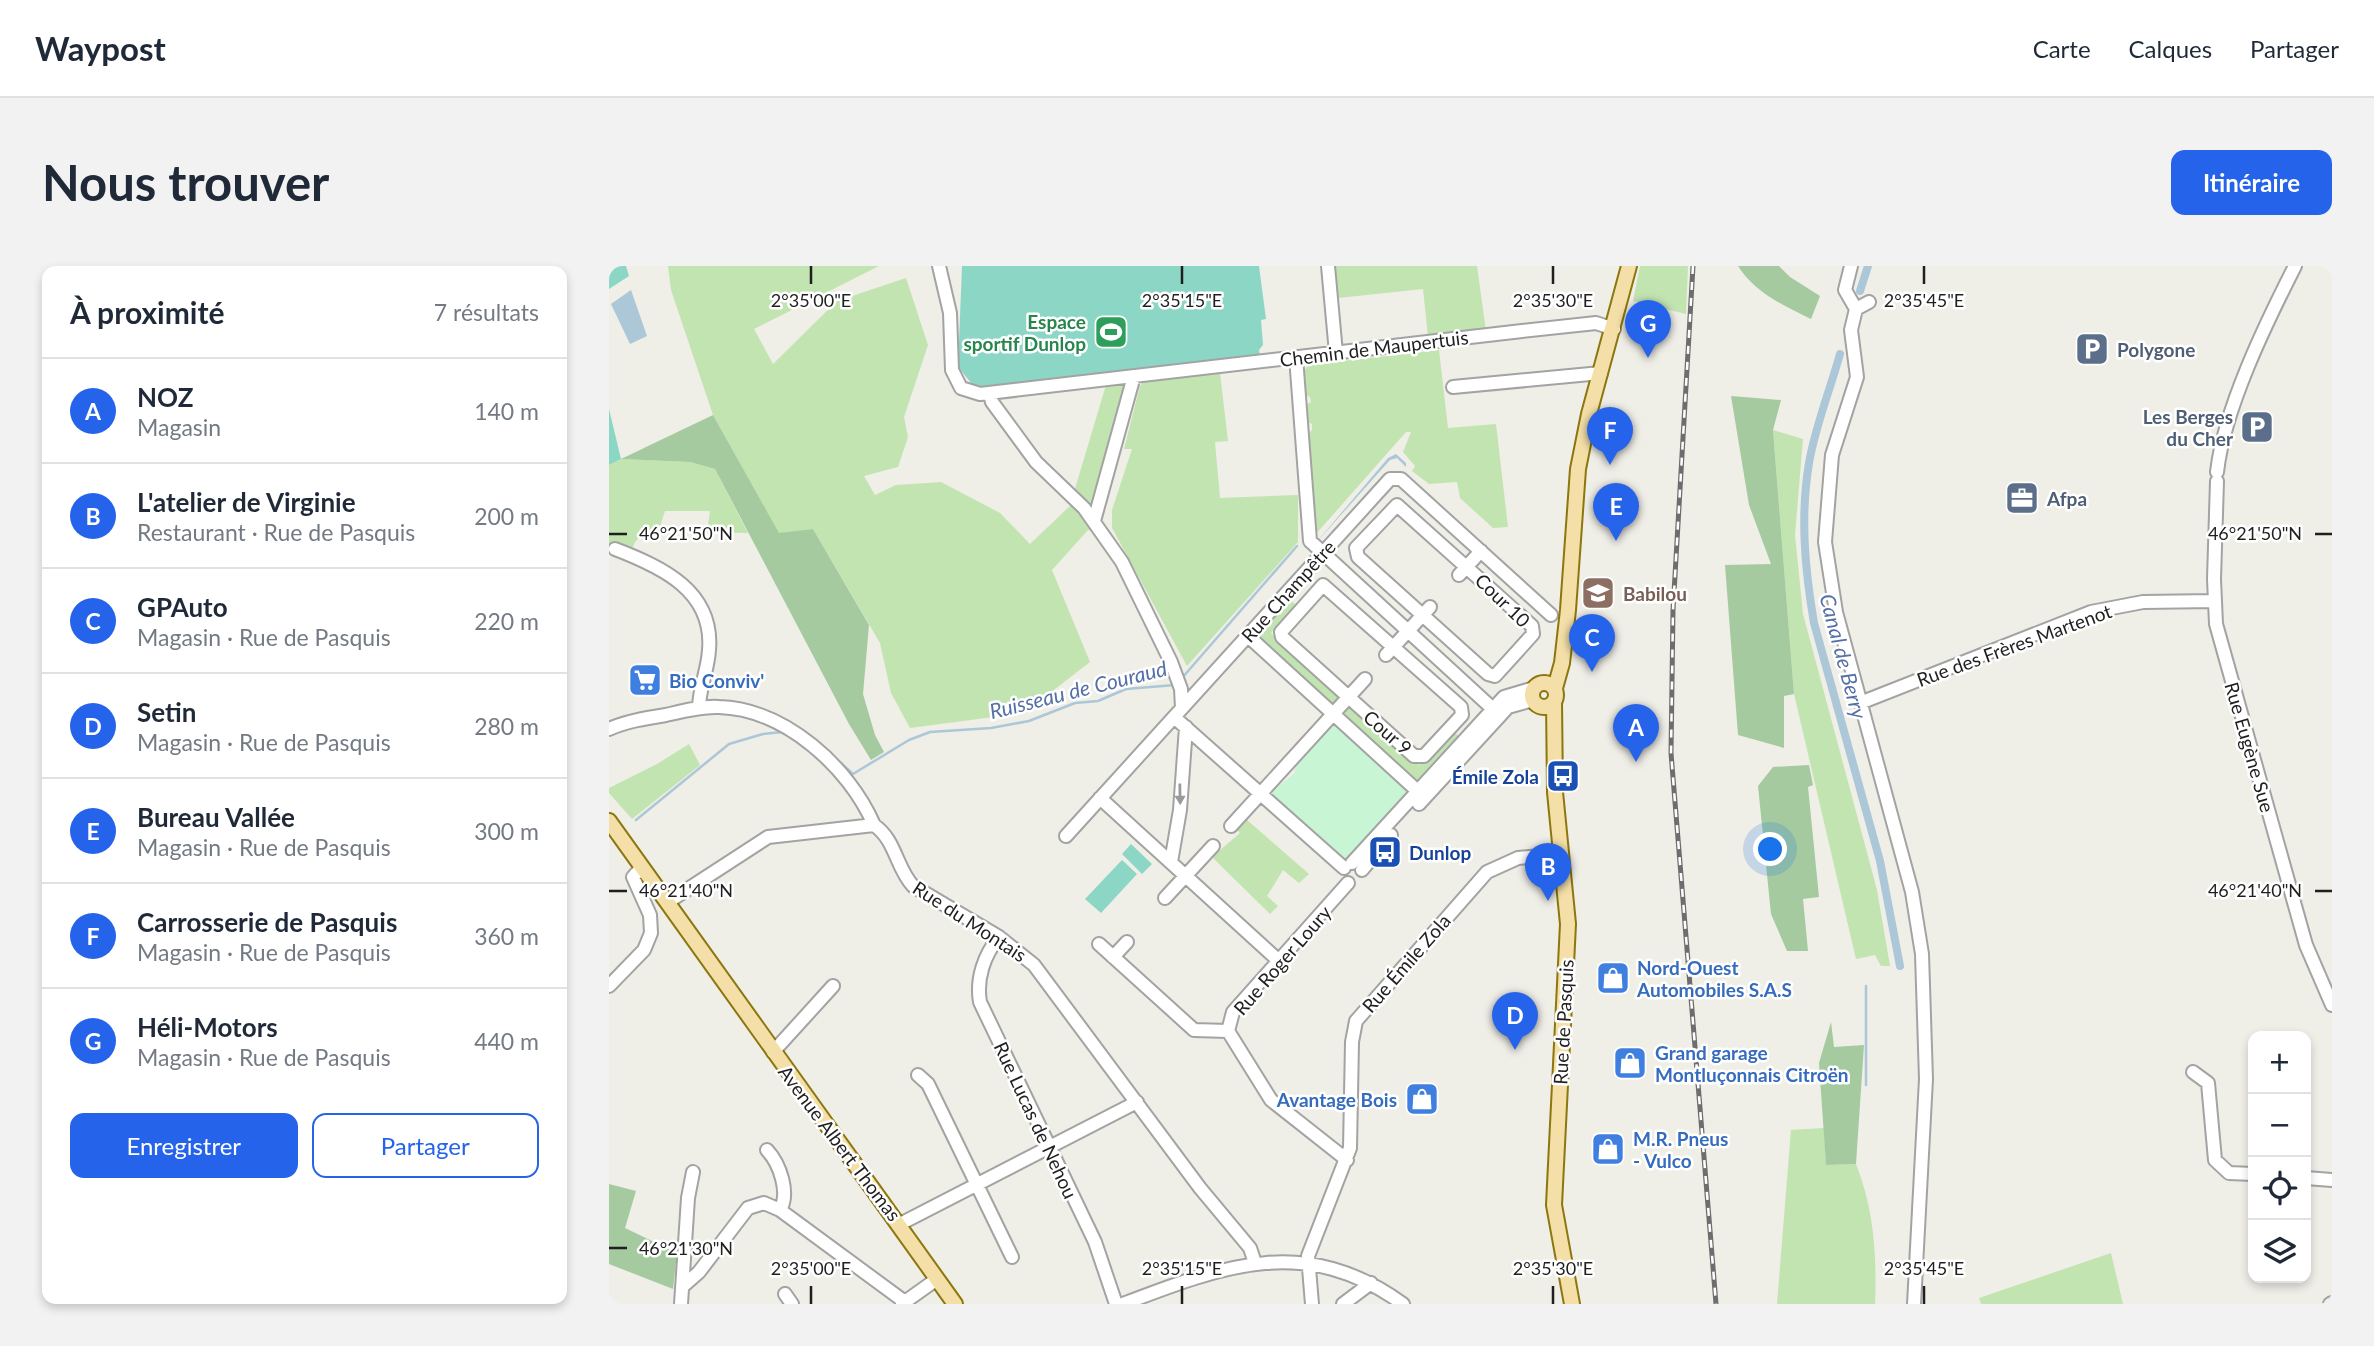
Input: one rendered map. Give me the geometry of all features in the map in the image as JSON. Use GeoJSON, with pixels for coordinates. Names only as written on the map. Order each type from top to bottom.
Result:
{"type":"FeatureCollection","features":[{"type":"Feature","properties":{"kind":"main road"},"geometry":{"type":"LineString","coordinates":[[1544,694],[1562,663],[1578,469],[1626,271]]}},
{"type":"Feature","properties":{"kind":"main road","name":"Rue de Pasquis"},"geometry":{"type":"LineString","coordinates":[[1544,694],[1556,739],[1555,792],[1568,924],[1554,1205],[1572,1304]]}},
{"type":"Feature","properties":{"kind":"main road","name":"Avenue Albert Thomas"},"geometry":{"type":"LineString","coordinates":[[609,821],[955,1304]]}},
{"type":"Feature","properties":{"kind":"street"},"geometry":{"type":"LineString","coordinates":[[939,266],[950,313],[950,354],[955,379],[969,393],[990,394],[992,402],[1032,458],[1094,521],[1128,574],[1160,638],[1178,683],[1178,712],[1186,727],[1260,794],[1353,867],[1508,707],[1544,694]]}},
{"type":"Feature","properties":{"kind":"street"},"geometry":{"type":"LineString","coordinates":[[1328,266],[1336,353]]}},
{"type":"Feature","properties":{"kind":"street"},"geometry":{"type":"LineString","coordinates":[[1851,266],[1845,290],[1856,309],[1851,339],[1857,360],[1857,377],[1832,455],[1825,541],[1836,612],[1920,932],[1924,974],[1926,1079],[1914,1304]]}},
{"type":"Feature","properties":{"kind":"street","name":"Rue Eugène Sue"},"geometry":{"type":"LineString","coordinates":[[2295,266],[2262,332],[2225,430],[2217,476],[2214,601],[2224,656],[2303,937],[2332,1005]]}},
{"type":"Feature","properties":{"kind":"street"},"geometry":{"type":"LineString","coordinates":[[1856,309],[1869,302]]}},
{"type":"Feature","properties":{"kind":"street","name":"Chemin de Maupertuis"},"geometry":{"type":"LineString","coordinates":[[990,394],[1596,323],[1614,329]]}},
{"type":"Feature","properties":{"kind":"street"},"geometry":{"type":"LineString","coordinates":[[1296,357],[1307,536],[1322,554],[1493,709]]}},
{"type":"Feature","properties":{"kind":"street"},"geometry":{"type":"LineString","coordinates":[[1453,387],[1601,373]]}},
{"type":"Feature","properties":{"kind":"street"},"geometry":{"type":"LineString","coordinates":[[1094,521],[1134,376]]}},
{"type":"Feature","properties":{"kind":"street","name":"Rue Champêtre"},"geometry":{"type":"LineString","coordinates":[[1066,836],[1390,479],[1401,479],[1481,551]]}},
{"type":"Feature","properties":{"kind":"street","name":"Cour 10"},"geometry":{"type":"LineString","coordinates":[[1393,506],[1401,506],[1463,570],[1535,630],[1491,676],[1426,611],[1356,552],[1393,506]]}},
{"type":"Feature","properties":{"kind":"street"},"geometry":{"type":"LineString","coordinates":[[615,549],[674,577],[688,587],[702,606],[708,624],[709,646],[699,708]]}},
{"type":"Feature","properties":{"kind":"street"},"geometry":{"type":"LineString","coordinates":[[1463,570],[1481,551],[1551,615]]}},
{"type":"Feature","properties":{"kind":"street","name":"Cour 9"},"geometry":{"type":"LineString","coordinates":[[1326,585],[1390,650],[1463,710],[1443,738],[1424,756],[1414,756],[1281,634],[1320,586],[1326,585]]}},
{"type":"Feature","properties":{"kind":"street","name":"Rue des Frères Martenot"},"geometry":{"type":"LineString","coordinates":[[1860,703],[2091,612],[2143,602],[2214,601]]}},
{"type":"Feature","properties":{"kind":"street"},"geometry":{"type":"LineString","coordinates":[[1390,650],[1426,611]]}},
{"type":"Feature","properties":{"kind":"street"},"geometry":{"type":"LineString","coordinates":[[1248,635],[1422,794]]}},
{"type":"Feature","properties":{"kind":"street"},"geometry":{"type":"LineString","coordinates":[[1231,826],[1364,679]]}},
{"type":"Feature","properties":{"kind":"street"},"geometry":{"type":"LineString","coordinates":[[1422,794],[1504,698],[1544,694]]}},
{"type":"Feature","properties":{"kind":"street","name":"Rue du Montais"},"geometry":{"type":"LineString","coordinates":[[609,729],[628,722],[718,706],[751,713],[802,740],[844,776],[874,825],[890,841],[905,878],[913,886],[999,937],[1034,965],[1200,1188],[1250,1248],[1255,1263]]}},
{"type":"Feature","properties":{"kind":"street"},"geometry":{"type":"LineString","coordinates":[[1171,862],[1180,810],[1186,727]]}},
{"type":"Feature","properties":{"kind":"street"},"geometry":{"type":"LineString","coordinates":[[1100,798],[1279,961]]}},
{"type":"Feature","properties":{"kind":"street"},"geometry":{"type":"LineString","coordinates":[[668,902],[768,837],[874,825]]}},
{"type":"Feature","properties":{"kind":"street"},"geometry":{"type":"LineString","coordinates":[[1165,898],[1213,846]]}},
{"type":"Feature","properties":{"kind":"street","name":"Rue Émile Zola"},"geometry":{"type":"LineString","coordinates":[[1308,1262],[1347,1160],[1351,1137],[1352,1042],[1356,1021],[1365,1006],[1486,872],[1518,858],[1562,854]]}},
{"type":"Feature","properties":{"kind":"street"},"geometry":{"type":"LineString","coordinates":[[609,986],[644,950],[651,933],[650,915],[634,881],[642,867]]}},
{"type":"Feature","properties":{"kind":"street","name":"Rue Roger Loury"},"geometry":{"type":"LineString","coordinates":[[1347,1160],[1271,1100],[1228,1031],[1233,1012],[1348,883],[1342,875],[1353,867]]}},
{"type":"Feature","properties":{"kind":"street","name":"Rue Lucas de Nehou"},"geometry":{"type":"LineString","coordinates":[[999,937],[986,955],[978,991],[980,1003],[1095,1242],[1116,1304]]}},
{"type":"Feature","properties":{"kind":"street"},"geometry":{"type":"LineString","coordinates":[[1113,957],[1127,942]]}},
{"type":"Feature","properties":{"kind":"street"},"geometry":{"type":"LineString","coordinates":[[1099,944],[1194,1030],[1228,1031]]}},
{"type":"Feature","properties":{"kind":"street"},"geometry":{"type":"LineString","coordinates":[[773,1052],[832,986]]}},
{"type":"Feature","properties":{"kind":"street"},"geometry":{"type":"LineString","coordinates":[[2193,1072],[2208,1083],[2215,1160],[2229,1173],[2248,1174]]}},
{"type":"Feature","properties":{"kind":"street"},"geometry":{"type":"LineString","coordinates":[[918,1075],[928,1084],[1012,1257]]}},
{"type":"Feature","properties":{"kind":"street"},"geometry":{"type":"LineString","coordinates":[[900,1224],[1137,1102]]}},
{"type":"Feature","properties":{"kind":"street"},"geometry":{"type":"LineString","coordinates":[[767,1150],[773,1156],[784,1185],[784,1203],[780,1210]]}},
{"type":"Feature","properties":{"kind":"street"},"geometry":{"type":"LineString","coordinates":[[681,1304],[688,1198],[693,1172]]}},
{"type":"Feature","properties":{"kind":"street"},"geometry":{"type":"LineString","coordinates":[[2311,1178],[2332,1180]]}},
{"type":"Feature","properties":{"kind":"street"},"geometry":{"type":"LineString","coordinates":[[682,1287],[699,1272],[748,1208],[764,1203],[780,1210],[904,1303],[937,1279]]}},
{"type":"Feature","properties":{"kind":"street"},"geometry":{"type":"LineString","coordinates":[[1308,1262],[1312,1304]]}},
{"type":"Feature","properties":{"kind":"street"},"geometry":{"type":"LineString","coordinates":[[1123,1304],[1234,1267],[1255,1263],[1308,1262],[1339,1268],[1371,1283],[1403,1304]]}},
{"type":"Feature","properties":{"kind":"street"},"geometry":{"type":"LineString","coordinates":[[1343,1304],[1371,1283]]}},
{"type":"Feature","properties":{"kind":"green space"},"geometry":{"type":"Polygon","coordinates":[[[668,266],[879,266],[754,329],[773,364],[837,301],[906,278],[928,345],[904,417],[908,437],[898,467],[864,476],[875,495],[896,485],[941,482],[1000,513],[1030,544],[1071,505],[1096,532],[1088,530],[1052,570],[1090,662],[1024,713],[910,728],[891,693],[880,643],[813,529],[779,534],[713,415],[671,290],[668,266]]]}},
{"type":"Feature","properties":{"kind":"green space"},"geometry":{"type":"Polygon","coordinates":[[[1334,266],[1477,266],[1486,331],[1428,337],[1423,289],[1338,298],[1334,266]]]}},
{"type":"Feature","properties":{"kind":"green space"},"geometry":{"type":"Polygon","coordinates":[[[1640,266],[1688,266],[1686,314],[1633,301],[1640,266]]]}},
{"type":"Feature","properties":{"kind":"green space"},"geometry":{"type":"Polygon","coordinates":[[[1738,266],[1779,266],[1790,277],[1820,296],[1811,319],[1761,291],[1738,266]]]}},
{"type":"Feature","properties":{"kind":"green space"},"geometry":{"type":"Polygon","coordinates":[[[1439,350],[1448,428],[1496,424],[1508,527],[1493,528],[1460,498],[1457,482],[1429,484],[1412,471],[1415,466],[1403,452],[1411,432],[1406,432],[1315,535],[1312,532],[1308,434],[1312,430],[1312,424],[1307,422],[1306,405],[1311,402],[1310,397],[1304,394],[1303,373],[1308,365],[1439,350]]]}},
{"type":"Feature","properties":{"kind":"green space"},"geometry":{"type":"Polygon","coordinates":[[[1220,373],[1228,441],[1215,442],[1220,498],[1298,495],[1298,542],[1187,666],[1112,528],[1112,510],[1132,449],[1124,449],[1140,386],[1144,381],[1220,373]]]}},
{"type":"Feature","properties":{"kind":"green space"},"geometry":{"type":"Polygon","coordinates":[[[1129,382],[1092,507],[1074,492],[1106,385],[1129,382]]]}},
{"type":"Feature","properties":{"kind":"green space"},"geometry":{"type":"Polygon","coordinates":[[[1731,396],[1781,400],[1773,430],[1794,694],[1784,696],[1784,748],[1738,735],[1725,565],[1771,564],[1749,505],[1731,396]]]}},
{"type":"Feature","properties":{"kind":"green space"},"geometry":{"type":"Polygon","coordinates":[[[713,415],[779,533],[813,529],[869,625],[863,694],[875,735],[884,752],[871,760],[849,724],[715,469],[690,462],[621,459],[713,415]]]}},
{"type":"Feature","properties":{"kind":"green space"},"geometry":{"type":"Polygon","coordinates":[[[1773,430],[1803,439],[1795,535],[1803,614],[1877,890],[1890,966],[1881,966],[1875,955],[1856,959],[1794,694],[1773,430]]]}},
{"type":"Feature","properties":{"kind":"green space"},"geometry":{"type":"Polygon","coordinates":[[[621,459],[690,462],[715,469],[748,533],[707,532],[710,511],[665,511],[658,533],[640,537],[632,552],[609,546],[609,465],[621,459]]]}},
{"type":"Feature","properties":{"kind":"green space"},"geometry":{"type":"Polygon","coordinates":[[[1289,598],[1296,605],[1271,633],[1341,696],[1333,704],[1256,634],[1289,598]]]}},
{"type":"Feature","properties":{"kind":"green space"},"geometry":{"type":"Polygon","coordinates":[[[1349,704],[1419,765],[1453,731],[1460,737],[1419,782],[1342,713],[1349,704]]]}},
{"type":"Feature","properties":{"kind":"green space"},"geometry":{"type":"Polygon","coordinates":[[[1335,723],[1412,793],[1351,858],[1339,857],[1270,793],[1295,773],[1295,766],[1335,723]]]}},
{"type":"Feature","properties":{"kind":"green space"},"geometry":{"type":"Polygon","coordinates":[[[689,744],[700,765],[632,819],[609,793],[609,788],[657,764],[689,744]]]}},
{"type":"Feature","properties":{"kind":"green space"},"geometry":{"type":"Polygon","coordinates":[[[1809,765],[1813,785],[1808,787],[1819,897],[1803,899],[1808,951],[1787,951],[1771,914],[1758,786],[1773,767],[1809,765]]]}},
{"type":"Feature","properties":{"kind":"green space"},"geometry":{"type":"Polygon","coordinates":[[[1246,819],[1309,874],[1299,883],[1283,870],[1267,896],[1278,906],[1270,914],[1212,857],[1240,833],[1237,830],[1246,819]]]}},
{"type":"Feature","properties":{"kind":"green space"},"geometry":{"type":"Polygon","coordinates":[[[1831,1022],[1834,1047],[1864,1045],[1856,1164],[1826,1165],[1819,1063],[1831,1022]]]}},
{"type":"Feature","properties":{"kind":"green space"},"geometry":{"type":"Polygon","coordinates":[[[1824,1128],[1826,1165],[1856,1164],[1867,1198],[1873,1233],[1875,1304],[1777,1304],[1791,1130],[1824,1128]]]}},
{"type":"Feature","properties":{"kind":"green space"},"geometry":{"type":"Polygon","coordinates":[[[609,1184],[636,1191],[625,1228],[677,1253],[673,1289],[609,1264],[609,1184]]]}},
{"type":"Feature","properties":{"kind":"green space"},"geometry":{"type":"Polygon","coordinates":[[[2111,1253],[2123,1304],[1981,1304],[1979,1298],[2111,1253]]]}},
{"type":"Feature","properties":{"kind":"shaded area"},"geometry":{"type":"Polygon","coordinates":[[[609,266],[626,266],[629,276],[609,289],[609,266]]]}},
{"type":"Feature","properties":{"kind":"shaded area","name":"Espace sportif Dunlop"},"geometry":{"type":"Polygon","coordinates":[[[962,266],[1259,266],[1266,319],[1261,320],[1263,345],[1259,350],[1260,356],[977,390],[958,367],[962,266]]]}},
{"type":"Feature","properties":{"kind":"shaded area"},"geometry":{"type":"Polygon","coordinates":[[[631,290],[647,336],[630,344],[611,304],[631,290]]]}},
{"type":"Feature","properties":{"kind":"shaded area"},"geometry":{"type":"Polygon","coordinates":[[[609,409],[621,459],[609,465],[609,409]]]}},
{"type":"Feature","properties":{"kind":"shaded area"},"geometry":{"type":"Polygon","coordinates":[[[1396,454],[1406,463],[1406,467],[1397,458],[1390,460],[1315,544],[1388,458],[1396,454]]]}},
{"type":"Feature","properties":{"kind":"shaded area"},"geometry":{"type":"Polygon","coordinates":[[[1131,844],[1152,864],[1142,874],[1122,854],[1131,844]]]}},
{"type":"Feature","properties":{"kind":"shaded area"},"geometry":{"type":"Polygon","coordinates":[[[1122,860],[1137,874],[1101,913],[1085,899],[1122,860]]]}},
{"type":"Feature","properties":{"kind":"waterway","name":"Canal de Berry"},"geometry":{"type":"LineString","coordinates":[[1860,291],[1868,266]]}},
{"type":"Feature","properties":{"kind":"waterway","name":"Canal de Berry"},"geometry":{"type":"LineString","coordinates":[[1840,354],[1809,463],[1804,523],[1806,563],[1814,623],[1880,861],[1900,966]]}},
{"type":"Feature","properties":{"kind":"waterway","name":"Ruisseau de Couraud"},"geometry":{"type":"LineString","coordinates":[[1182,678],[1297,546]]}},
{"type":"Feature","properties":{"kind":"waterway","name":"Ruisseau de Couraud"},"geometry":{"type":"LineString","coordinates":[[833,756],[853,774],[909,740],[930,732],[991,728],[1029,721],[1075,703],[1098,701],[1126,689],[1175,685]]}},
{"type":"Feature","properties":{"kind":"waterway","name":"Ruisseau de Couraud"},"geometry":{"type":"LineString","coordinates":[[636,820],[729,744],[763,734],[782,732]]}},
{"type":"Feature","properties":{"kind":"waterway"},"geometry":{"type":"LineString","coordinates":[[1866,986],[1866,1085]]}},
{"type":"Feature","properties":{"kind":"railway"},"geometry":{"type":"LineString","coordinates":[[1693,266],[1673,610],[1671,753],[1716,1304]]}},
{"type":"Feature","properties":{"kind":"place","name":"Espace sportif Dunlop"},"geometry":{"type":"Point","coordinates":[1111,332]}},
{"type":"Feature","properties":{"kind":"place","name":"Polygone"},"geometry":{"type":"Point","coordinates":[2092,349]}},
{"type":"Feature","properties":{"kind":"place","name":"Héli-Motors"},"geometry":{"type":"Point","coordinates":[1648,358]}},
{"type":"Feature","properties":{"kind":"place","name":"Les Berges du Cher"},"geometry":{"type":"Point","coordinates":[2257,427]}},
{"type":"Feature","properties":{"kind":"place","name":"Carrosserie de Pasquis"},"geometry":{"type":"Point","coordinates":[1610,465]}},
{"type":"Feature","properties":{"kind":"place","name":"Afpa"},"geometry":{"type":"Point","coordinates":[2022,498]}},
{"type":"Feature","properties":{"kind":"place","name":"Bureau Vallée"},"geometry":{"type":"Point","coordinates":[1616,541]}},
{"type":"Feature","properties":{"kind":"place","name":"Babilou"},"geometry":{"type":"Point","coordinates":[1598,593]}},
{"type":"Feature","properties":{"kind":"place","name":"GPAuto"},"geometry":{"type":"Point","coordinates":[1592,672]}},
{"type":"Feature","properties":{"kind":"place","name":"Bio Conviv'"},"geometry":{"type":"Point","coordinates":[645,680]}},
{"type":"Feature","properties":{"kind":"place","name":"NOZ"},"geometry":{"type":"Point","coordinates":[1636,762]}},
{"type":"Feature","properties":{"kind":"place","name":"Émile Zola"},"geometry":{"type":"Point","coordinates":[1563,776]}},
{"type":"Feature","properties":{"kind":"place","name":"Dunlop"},"geometry":{"type":"Point","coordinates":[1385,852]}},
{"type":"Feature","properties":{"kind":"place","name":"L'atelier de Virginie"},"geometry":{"type":"Point","coordinates":[1548,901]}},
{"type":"Feature","properties":{"kind":"place","name":"Nord-Ouest Automobiles S.A.S"},"geometry":{"type":"Point","coordinates":[1613,978]}},
{"type":"Feature","properties":{"kind":"place","name":"Setin"},"geometry":{"type":"Point","coordinates":[1515,1050]}},
{"type":"Feature","properties":{"kind":"place","name":"Grand garage Montluçonnais Citroën"},"geometry":{"type":"Point","coordinates":[1630,1063]}},
{"type":"Feature","properties":{"kind":"place","name":"Avantage Bois"},"geometry":{"type":"Point","coordinates":[1422,1099]}},
{"type":"Feature","properties":{"kind":"place","name":"M.R. Pneus - Vulco"},"geometry":{"type":"Point","coordinates":[1608,1149]}}]}
